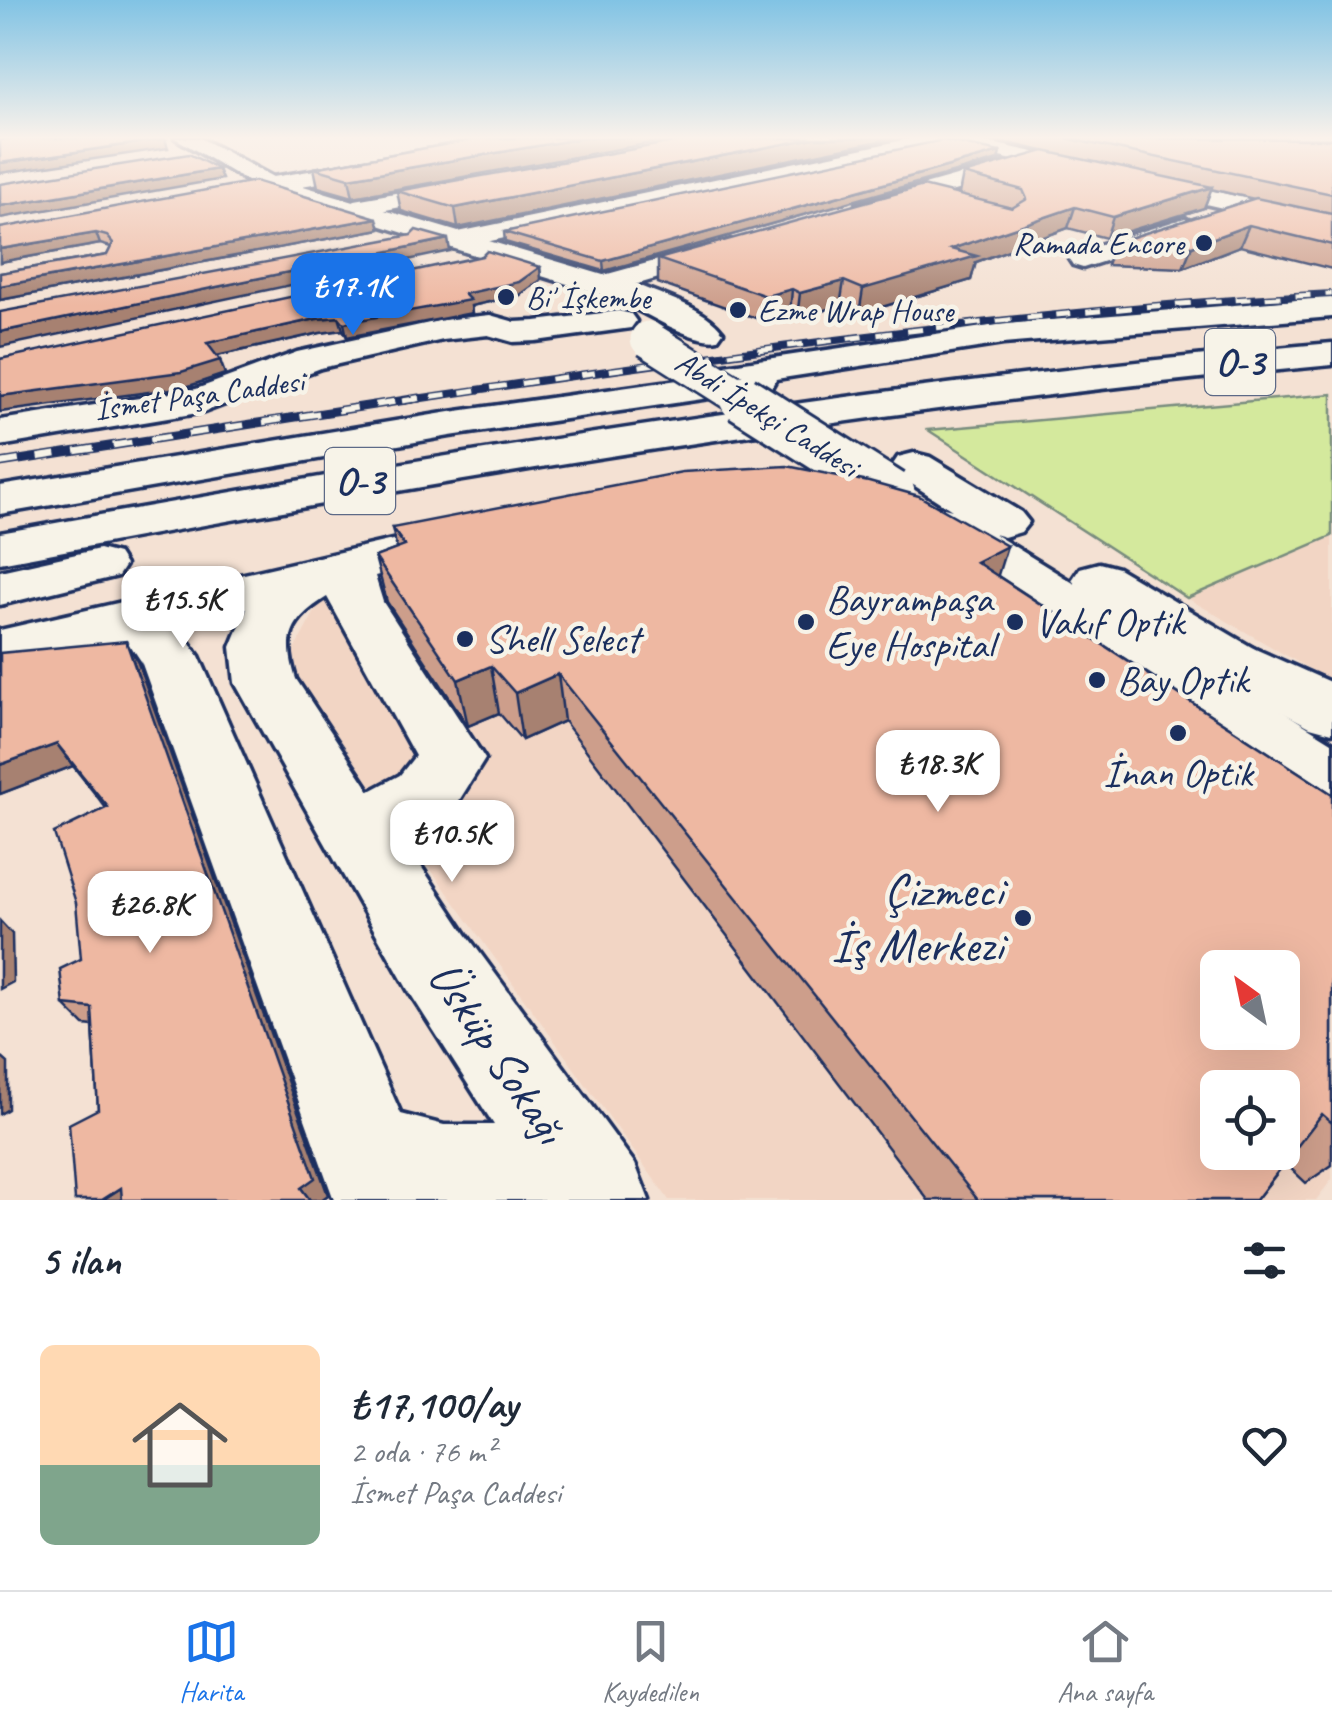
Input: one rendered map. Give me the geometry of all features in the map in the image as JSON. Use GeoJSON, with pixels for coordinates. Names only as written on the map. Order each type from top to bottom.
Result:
{"type":"FeatureCollection","features":[{"type":"Feature","properties":{"kind":"main road","name":"Abdi İpekçi Caddesi"},"geometry":{"type":"LineString","coordinates":[[291,194],[465,249],[665,332],[743,356],[903,480],[970,540],[1332,776]]}},
{"type":"Feature","properties":{"kind":"main road"},"geometry":{"type":"LineString","coordinates":[[303,224],[439,194]]}},
{"type":"Feature","properties":{"kind":"main road"},"geometry":{"type":"LineString","coordinates":[[434,268],[465,249],[692,194]]}},
{"type":"Feature","properties":{"kind":"main road"},"geometry":{"type":"LineString","coordinates":[[794,196],[803,194]]}},
{"type":"Feature","properties":{"kind":"main road"},"geometry":{"type":"LineString","coordinates":[[845,216],[919,194],[971,208]]}},
{"type":"Feature","properties":{"kind":"main road"},"geometry":{"type":"LineString","coordinates":[[1169,194],[1325,219]]}},
{"type":"Feature","properties":{"kind":"main road"},"geometry":{"type":"LineString","coordinates":[[1083,259],[1247,206]]}},
{"type":"Feature","properties":{"kind":"main road","name":"Abdi İpekçi Caddesi"},"geometry":{"type":"LineString","coordinates":[[348,213],[402,237],[535,262],[656,303],[665,332],[903,480],[1221,654],[1332,730]]}},
{"type":"Feature","properties":{"kind":"main road"},"geometry":{"type":"LineString","coordinates":[[364,244],[402,237]]}},
{"type":"Feature","properties":{"kind":"main road"},"geometry":{"type":"LineString","coordinates":[[604,285],[752,242]]}},
{"type":"Feature","properties":{"kind":"main road"},"geometry":{"type":"LineString","coordinates":[[535,262],[571,254]]}},
{"type":"Feature","properties":{"kind":"main road"},"geometry":{"type":"LineString","coordinates":[[513,332],[553,303],[560,286]]}},
{"type":"Feature","properties":{"kind":"main road"},"geometry":{"type":"LineString","coordinates":[[612,399],[678,384],[948,341],[1094,324],[1332,307]]}},
{"type":"Feature","properties":{"kind":"main road","name":"O-3"},"geometry":{"type":"LineString","coordinates":[[0,500],[612,399],[923,360],[1332,327]]}},
{"type":"Feature","properties":{"kind":"main road"},"geometry":{"type":"LineString","coordinates":[[513,332],[665,332]]}},
{"type":"Feature","properties":{"kind":"main road","name":"İsmet Paşa Caddesi"},"geometry":{"type":"LineString","coordinates":[[0,419],[204,400],[367,370],[513,332]]}},
{"type":"Feature","properties":{"kind":"main road","name":"O-3"},"geometry":{"type":"LineString","coordinates":[[0,548],[339,484],[721,422],[1148,371],[1332,354]]}},
{"type":"Feature","properties":{"kind":"main road"},"geometry":{"type":"LineString","coordinates":[[1148,371],[1219,378],[1332,375]]}},
{"type":"Feature","properties":{"kind":"main road"},"geometry":{"type":"LineString","coordinates":[[0,433],[204,400]]}},
{"type":"Feature","properties":{"kind":"main road"},"geometry":{"type":"LineString","coordinates":[[0,588],[542,470],[721,422]]}},
{"type":"Feature","properties":{"kind":"main road"},"geometry":{"type":"LineString","coordinates":[[812,496],[970,540]]}},
{"type":"Feature","properties":{"kind":"main road"},"geometry":{"type":"LineString","coordinates":[[0,650],[496,532]]}},
{"type":"Feature","properties":{"kind":"main road"},"geometry":{"type":"LineString","coordinates":[[345,565],[356,603],[422,705],[450,759],[425,795],[358,833]]}},
{"type":"Feature","properties":{"kind":"main road","name":"Üsküp Sokağı"},"geometry":{"type":"LineString","coordinates":[[345,565],[299,589],[278,607],[260,631],[258,656],[266,682],[437,962],[579,1172]]}},
{"type":"Feature","properties":{"kind":"main road"},"geometry":{"type":"LineString","coordinates":[[125,622],[156,638],[170,656],[376,1176],[481,1180],[531,1166],[579,1172]]}},
{"type":"Feature","properties":{"kind":"main road"},"geometry":{"type":"LineString","coordinates":[[1221,654],[1332,710]]}},
{"type":"Feature","properties":{"kind":"shaded area"},"geometry":{"type":"Polygon","coordinates":[[[1332,536],[1332,682],[1187,598],[1332,536]]]}},
{"type":"Feature","properties":{"kind":"shaded area"},"geometry":{"type":"Polygon","coordinates":[[[484,554],[1332,832],[1332,1179],[1316,1200],[669,1200],[285,667],[319,604],[484,554]]]}},
{"type":"Feature","properties":{"kind":"green space"},"geometry":{"type":"Polygon","coordinates":[[[1332,394],[1332,536],[1187,598],[928,430],[1332,394]]]}},
{"type":"Feature","properties":{"kind":"building"},"geometry":{"type":"Polygon","coordinates":[[[0,194],[71,194],[0,206],[0,194]]]}},
{"type":"Feature","properties":{"kind":"building"},"geometry":{"type":"Polygon","coordinates":[[[184,194],[298,194],[377,218],[0,286],[0,273],[107,255],[113,243],[96,233],[0,249],[0,228],[184,194]]]}},
{"type":"Feature","properties":{"kind":"building"},"geometry":{"type":"Polygon","coordinates":[[[407,194],[527,194],[455,208],[407,194]]]}},
{"type":"Feature","properties":{"kind":"building"},"geometry":{"type":"Polygon","coordinates":[[[685,194],[847,194],[603,261],[504,232],[685,194]]]}},
{"type":"Feature","properties":{"kind":"building"},"geometry":{"type":"Polygon","coordinates":[[[894,194],[955,194],[1012,208],[1027,199],[1025,194],[1189,194],[1113,217],[1075,207],[951,249],[977,256],[863,289],[844,281],[800,293],[792,289],[766,296],[658,259],[894,194]]]}},
{"type":"Feature","properties":{"kind":"building"},"geometry":{"type":"Polygon","coordinates":[[[1256,198],[1332,214],[1332,245],[1249,225],[1192,246],[1114,243],[1256,198]]]}},
{"type":"Feature","properties":{"kind":"building"},"geometry":{"type":"Polygon","coordinates":[[[416,230],[448,239],[0,332],[0,312],[411,235],[416,230]]]}},
{"type":"Feature","properties":{"kind":"building"},"geometry":{"type":"Polygon","coordinates":[[[487,251],[540,267],[519,282],[464,294],[470,300],[344,323],[339,317],[316,319],[207,343],[220,360],[181,372],[0,396],[0,359],[482,256],[487,251]]]}},
{"type":"Feature","properties":{"kind":"building","name":"Çizmeci İş Merkezi"},"geometry":{"type":"Polygon","coordinates":[[[787,466],[919,496],[1007,546],[976,562],[1332,794],[1332,1123],[1322,1114],[1300,1143],[1300,1070],[1200,1070],[1200,1170],[1279,1170],[1256,1200],[978,1200],[558,674],[515,693],[491,666],[458,680],[375,557],[405,546],[392,528],[682,472],[787,466]]]}},
{"type":"Feature","properties":{"kind":"building"},"geometry":{"type":"Polygon","coordinates":[[[126,641],[315,1178],[301,1188],[310,1200],[122,1200],[121,1188],[102,1200],[75,1200],[69,1124],[98,1109],[92,1008],[64,1005],[60,969],[81,959],[76,903],[54,833],[108,807],[57,744],[0,765],[0,653],[126,641]]]}},
{"type":"Feature","properties":{"kind":"railway"},"geometry":{"type":"LineString","coordinates":[[402,401],[750,351],[982,323],[1332,294]]}},
{"type":"Feature","properties":{"kind":"railway"},"geometry":{"type":"LineString","coordinates":[[0,463],[419,398]]}},
{"type":"Feature","properties":{"kind":"place","name":"Ramada Encore"},"geometry":{"type":"Point","coordinates":[1204,243]}},
{"type":"Feature","properties":{"kind":"place","name":"Bi' İşkembe"},"geometry":{"type":"Point","coordinates":[506,297]}},
{"type":"Feature","properties":{"kind":"place","name":"Ezme Wrap House"},"geometry":{"type":"Point","coordinates":[738,310]}},
{"type":"Feature","properties":{"kind":"place","name":"Bayrampaşa Eye Hospital"},"geometry":{"type":"Point","coordinates":[806,622]}},
{"type":"Feature","properties":{"kind":"place","name":"Vakıf Optik"},"geometry":{"type":"Point","coordinates":[1015,622]}},
{"type":"Feature","properties":{"kind":"place","name":"Shell Select"},"geometry":{"type":"Point","coordinates":[465,639]}},
{"type":"Feature","properties":{"kind":"place","name":"Bay Optik"},"geometry":{"type":"Point","coordinates":[1097,680]}},
{"type":"Feature","properties":{"kind":"place","name":"İnan Optik"},"geometry":{"type":"Point","coordinates":[1178,733]}},
{"type":"Feature","properties":{"kind":"place","name":"Çizmeci İş Merkezi"},"geometry":{"type":"Point","coordinates":[1023,918]}}]}
